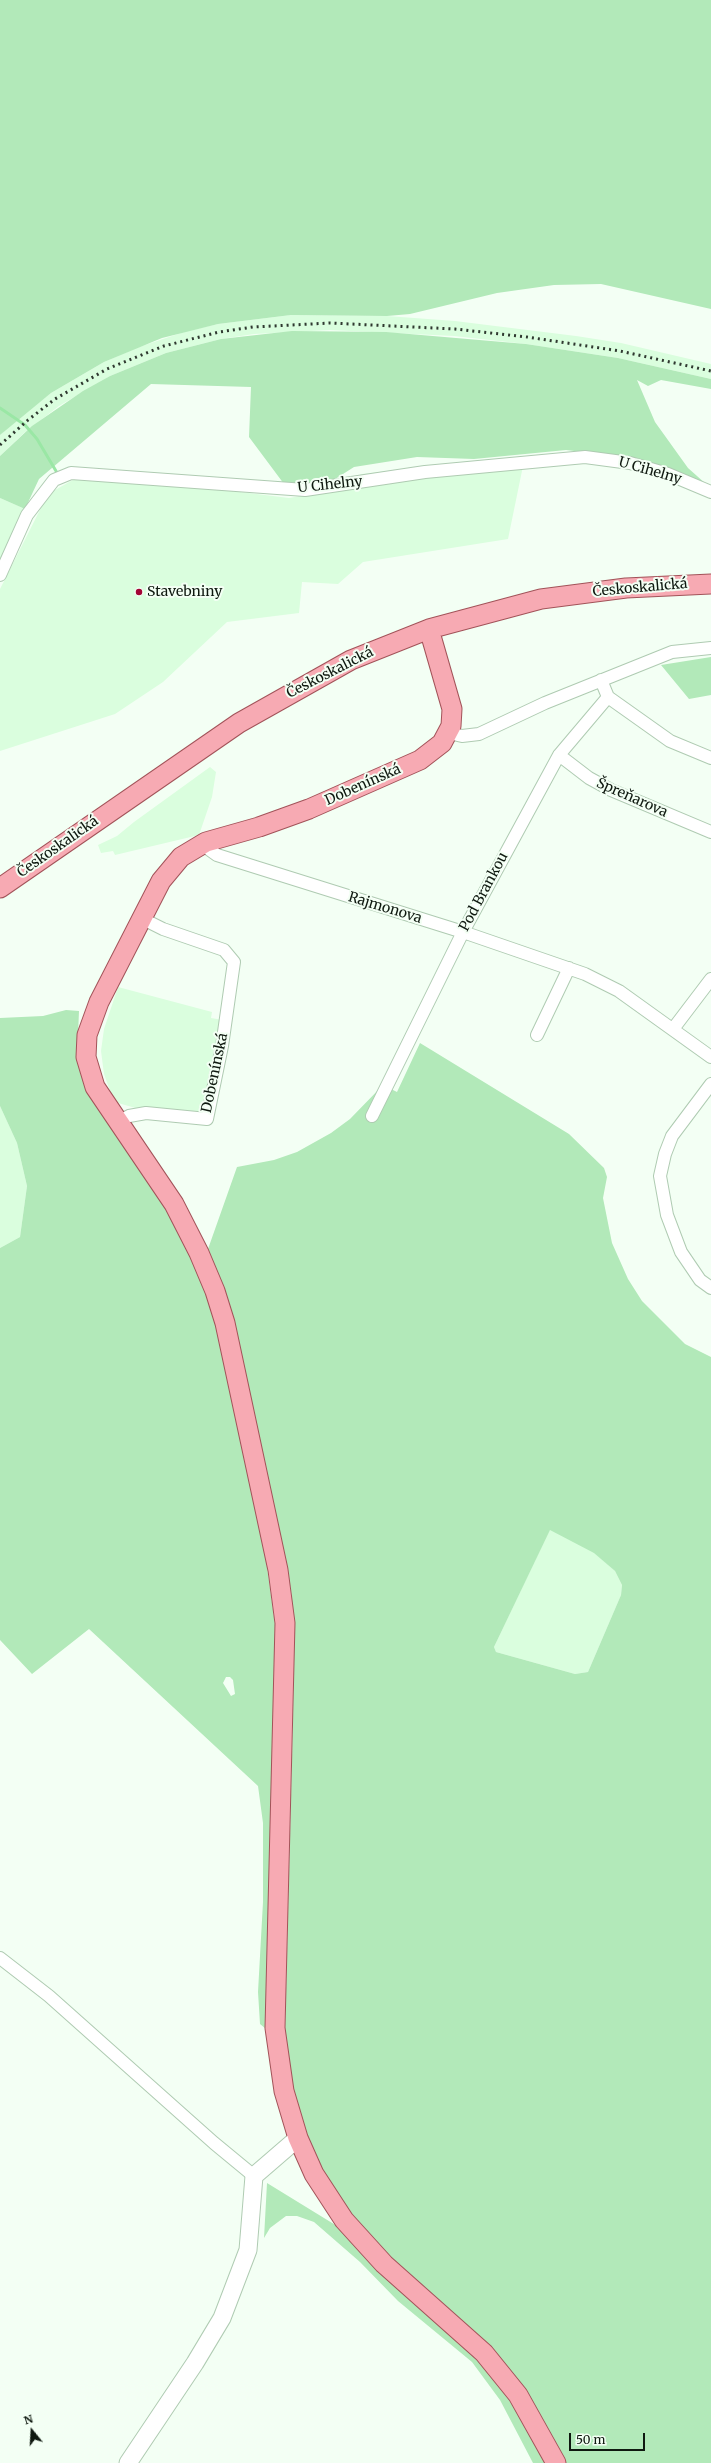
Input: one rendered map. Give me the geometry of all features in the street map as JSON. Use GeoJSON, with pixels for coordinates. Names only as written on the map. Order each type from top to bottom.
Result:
{"type":"FeatureCollection","features":[{"type":"Feature","properties":{"kind":"main road","name":"Českoskalická"},"geometry":{"type":"LineString","coordinates":[[0,888],[239,723],[350,660],[429,629],[540,600],[626,588],[711,584]]}},
{"type":"Feature","properties":{"kind":"main road","name":"Dobenínská"},"geometry":{"type":"LineString","coordinates":[[117,1122],[95,1087],[89,1072],[86,1047],[93,1014],[160,881],[173,865],[188,852],[206,842],[285,818],[420,760],[438,748],[449,733],[452,715],[451,701],[429,629]]}},
{"type":"Feature","properties":{"kind":"main road"},"geometry":{"type":"LineString","coordinates":[[117,1122],[174,1204],[199,1253],[215,1291],[225,1323],[278,1570],[285,1623],[275,2028],[284,2091],[298,2138],[323,2189],[344,2220],[384,2264],[484,2353],[518,2395],[556,2463]]}},
{"type":"Feature","properties":{"kind":"street","name":"U Cihelny"},"geometry":{"type":"LineString","coordinates":[[0,575],[27,515],[54,480],[71,473],[305,490],[425,472],[585,457],[630,463],[668,474],[711,492]]}},
{"type":"Feature","properties":{"kind":"street"},"geometry":{"type":"LineString","coordinates":[[449,733],[468,736],[485,732],[601,680],[672,652],[711,648]]}},
{"type":"Feature","properties":{"kind":"street"},"geometry":{"type":"LineString","coordinates":[[601,680],[608,697],[670,741],[711,758]]}},
{"type":"Feature","properties":{"kind":"street","name":"Pod Brankou"},"geometry":{"type":"LineString","coordinates":[[372,1116],[463,932],[559,755],[608,697]]}},
{"type":"Feature","properties":{"kind":"street","name":"Špreňarova"},"geometry":{"type":"LineString","coordinates":[[559,755],[589,778],[611,790],[711,832]]}},
{"type":"Feature","properties":{"kind":"street","name":"Rajmonova"},"geometry":{"type":"LineString","coordinates":[[206,842],[210,850],[217,854],[463,932],[569,968],[619,992],[711,1056]]}},
{"type":"Feature","properties":{"kind":"street","name":"Dobenínská"},"geometry":{"type":"LineString","coordinates":[[117,1122],[129,1116],[146,1114],[207,1119],[222,1046],[234,962],[224,950],[163,929],[141,918]]}},
{"type":"Feature","properties":{"kind":"street"},"geometry":{"type":"LineString","coordinates":[[538,1035],[569,968]]}},
{"type":"Feature","properties":{"kind":"street"},"geometry":{"type":"LineString","coordinates":[[673,1029],[711,979]]}},
{"type":"Feature","properties":{"kind":"street"},"geometry":{"type":"LineString","coordinates":[[711,1084],[672,1136],[665,1154],[660,1176],[667,1215],[681,1252],[700,1280],[711,1288]]}},
{"type":"Feature","properties":{"kind":"street"},"geometry":{"type":"LineString","coordinates":[[0,1958],[49,1996],[214,2143],[254,2176]]}},
{"type":"Feature","properties":{"kind":"street"},"geometry":{"type":"LineString","coordinates":[[128,2463],[195,2363],[222,2318],[234,2290],[248,2250],[254,2176],[298,2138]]}},
{"type":"Feature","properties":{"kind":"shaded area"},"geometry":{"type":"Polygon","coordinates":[[[0,0],[711,0],[711,309],[601,284],[554,285],[497,293],[410,314],[387,316],[291,315],[218,324],[162,338],[104,362],[51,393],[0,435],[0,0]]]}},
{"type":"Feature","properties":{"kind":"shaded area"},"geometry":{"type":"Polygon","coordinates":[[[291,315],[387,316],[455,321],[576,336],[621,343],[711,364],[711,379],[618,358],[526,344],[454,336],[330,330],[254,334],[221,339],[166,353],[110,376],[59,406],[24,433],[0,456],[0,435],[13,422],[51,393],[104,362],[136,348],[187,331],[218,324],[291,315]]]}},
{"type":"Feature","properties":{"kind":"shaded area"},"geometry":{"type":"Polygon","coordinates":[[[292,331],[386,332],[526,344],[618,358],[711,379],[711,389],[661,380],[648,386],[637,380],[655,422],[688,468],[706,484],[616,456],[566,450],[474,459],[417,457],[354,467],[332,481],[284,484],[249,437],[251,387],[151,384],[39,479],[25,509],[0,498],[0,456],[32,426],[83,391],[110,376],[166,353],[221,339],[292,331]]]}},
{"type":"Feature","properties":{"kind":"shaded area"},"geometry":{"type":"Polygon","coordinates":[[[523,466],[508,539],[363,562],[338,584],[302,582],[299,613],[227,622],[163,682],[115,714],[0,751],[0,589],[48,494],[78,477],[208,488],[289,498],[319,493],[362,474],[412,468],[523,466]]]}},
{"type":"Feature","properties":{"kind":"shaded area"},"geometry":{"type":"Polygon","coordinates":[[[0,498],[25,509],[0,563],[0,498]]]}},
{"type":"Feature","properties":{"kind":"shaded area"},"geometry":{"type":"Polygon","coordinates":[[[711,657],[711,695],[689,699],[661,665],[711,657]]]}},
{"type":"Feature","properties":{"kind":"shaded area"},"geometry":{"type":"Polygon","coordinates":[[[210,767],[216,772],[212,797],[199,835],[115,855],[113,851],[101,853],[98,845],[117,836],[210,767]]]}},
{"type":"Feature","properties":{"kind":"shaded area"},"geometry":{"type":"Polygon","coordinates":[[[118,987],[212,1012],[211,1018],[223,1020],[204,1115],[139,1109],[118,1103],[113,1099],[104,1074],[101,1051],[104,1029],[118,987]]]}},
{"type":"Feature","properties":{"kind":"shaded area"},"geometry":{"type":"Polygon","coordinates":[[[66,1010],[79,1011],[77,1059],[87,1091],[166,1208],[191,1257],[206,1294],[216,1325],[264,1545],[275,1624],[266,2029],[260,2024],[258,1992],[263,1902],[263,1823],[258,1786],[89,1629],[32,1674],[0,1640],[0,1248],[20,1237],[27,1186],[17,1143],[0,1106],[0,1018],[43,1016],[66,1010]],[[226,1677],[223,1683],[231,1696],[235,1694],[233,1680],[230,1677],[226,1677]]]}},
{"type":"Feature","properties":{"kind":"shaded area"},"geometry":{"type":"Polygon","coordinates":[[[420,1043],[569,1134],[604,1168],[607,1177],[603,1198],[612,1243],[628,1279],[642,1301],[685,1344],[711,1357],[711,2463],[566,2463],[526,2390],[491,2346],[391,2257],[351,2214],[323,2170],[306,2135],[293,2089],[285,2028],[293,1719],[294,1623],[291,1590],[234,1320],[224,1288],[208,1249],[237,1167],[274,1160],[297,1152],[331,1133],[350,1119],[383,1085],[397,1092],[420,1043]],[[550,1530],[494,1647],[496,1652],[575,1674],[588,1672],[621,1595],[622,1585],[615,1571],[594,1553],[550,1530]]]}},
{"type":"Feature","properties":{"kind":"shaded area"},"geometry":{"type":"Polygon","coordinates":[[[0,1106],[17,1143],[27,1186],[20,1237],[0,1248],[0,1106]]]}},
{"type":"Feature","properties":{"kind":"shaded area"},"geometry":{"type":"Polygon","coordinates":[[[550,1529],[594,1552],[615,1571],[622,1585],[621,1595],[588,1672],[575,1674],[496,1652],[494,1647],[550,1529]]]}},
{"type":"Feature","properties":{"kind":"shaded area"},"geometry":{"type":"Polygon","coordinates":[[[267,2183],[337,2226],[378,2270],[477,2359],[510,2400],[545,2463],[533,2463],[500,2400],[472,2362],[398,2301],[360,2262],[314,2222],[297,2216],[286,2216],[270,2228],[264,2238],[267,2183]]]}},
{"type":"Feature","properties":{"kind":"waterway"},"geometry":{"type":"LineString","coordinates":[[0,408],[25,425],[37,439],[56,471]]}},
{"type":"Feature","properties":{"kind":"railway"},"geometry":{"type":"LineString","coordinates":[[0,445],[28,420],[55,399],[107,369],[164,346],[219,332],[253,327],[330,323],[455,329],[527,337],[620,351],[711,371]]}},
{"type":"Feature","properties":{"kind":"place","name":"Stavebniny"},"geometry":{"type":"Point","coordinates":[139,592]}}]}
